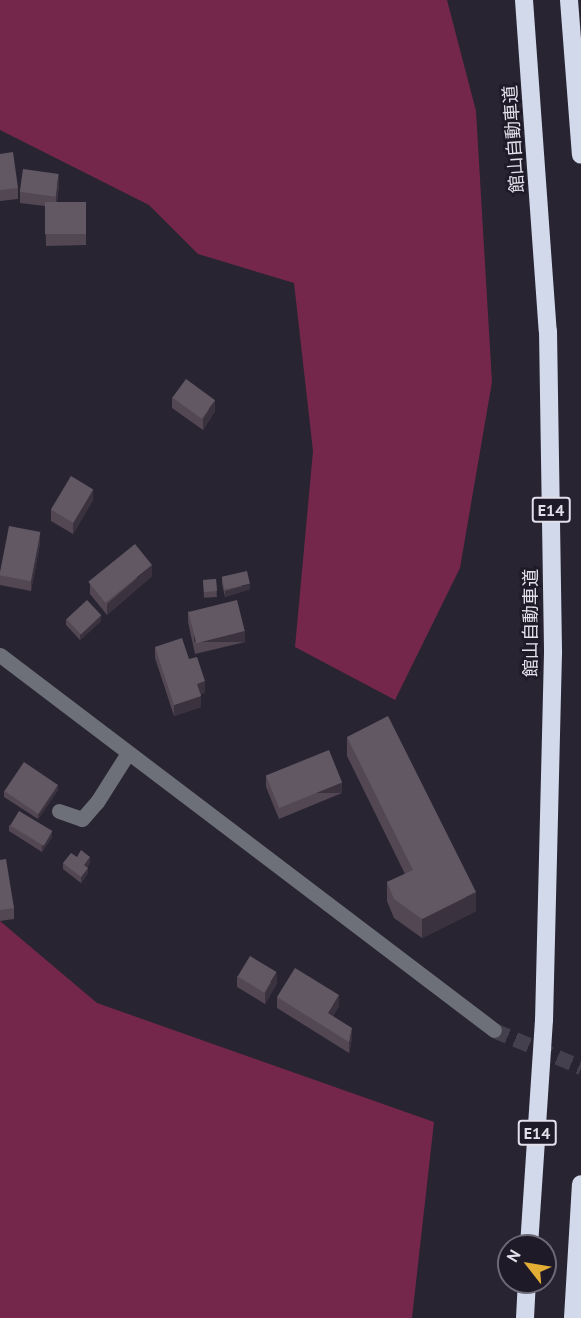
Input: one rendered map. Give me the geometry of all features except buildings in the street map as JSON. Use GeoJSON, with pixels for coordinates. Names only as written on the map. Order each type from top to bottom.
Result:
{"type":"FeatureCollection","features":[{"type":"Feature","properties":{"kind":"highway","name":"館山自動車道"},"geometry":{"type":"LineString","coordinates":[[525,0],[548,332],[553,653],[544,1020],[530,1234]]}},
{"type":"Feature","properties":{"kind":"highway"},"geometry":{"type":"LineString","coordinates":[[569,0],[581,155]]}},
{"type":"Feature","properties":{"kind":"highway"},"geometry":{"type":"LineString","coordinates":[[573,1318],[581,1184]]}},
{"type":"Feature","properties":{"kind":"highway"},"geometry":{"type":"LineString","coordinates":[[525,1318],[526,1294]]}},
{"type":"Feature","properties":{"kind":"street"},"geometry":{"type":"LineString","coordinates":[[0,655],[494,1030]]}},
{"type":"Feature","properties":{"kind":"street"},"geometry":{"type":"LineString","coordinates":[[59,811],[82,819],[97,802],[128,753]]}},
{"type":"Feature","properties":{"kind":"shaded area"},"geometry":{"type":"Polygon","coordinates":[[[0,0],[447,0],[476,111],[492,382],[460,568],[395,700],[295,647],[313,451],[294,283],[198,254],[149,205],[0,130],[0,0]]]}},
{"type":"Feature","properties":{"kind":"shaded area"},"geometry":{"type":"Polygon","coordinates":[[[0,921],[97,1003],[434,1122],[412,1318],[0,1318],[0,921]]]}},
{"type":"Feature","properties":{"kind":"tunnel"},"geometry":{"type":"LineString","coordinates":[[494,1030],[581,1067]]}}]}
